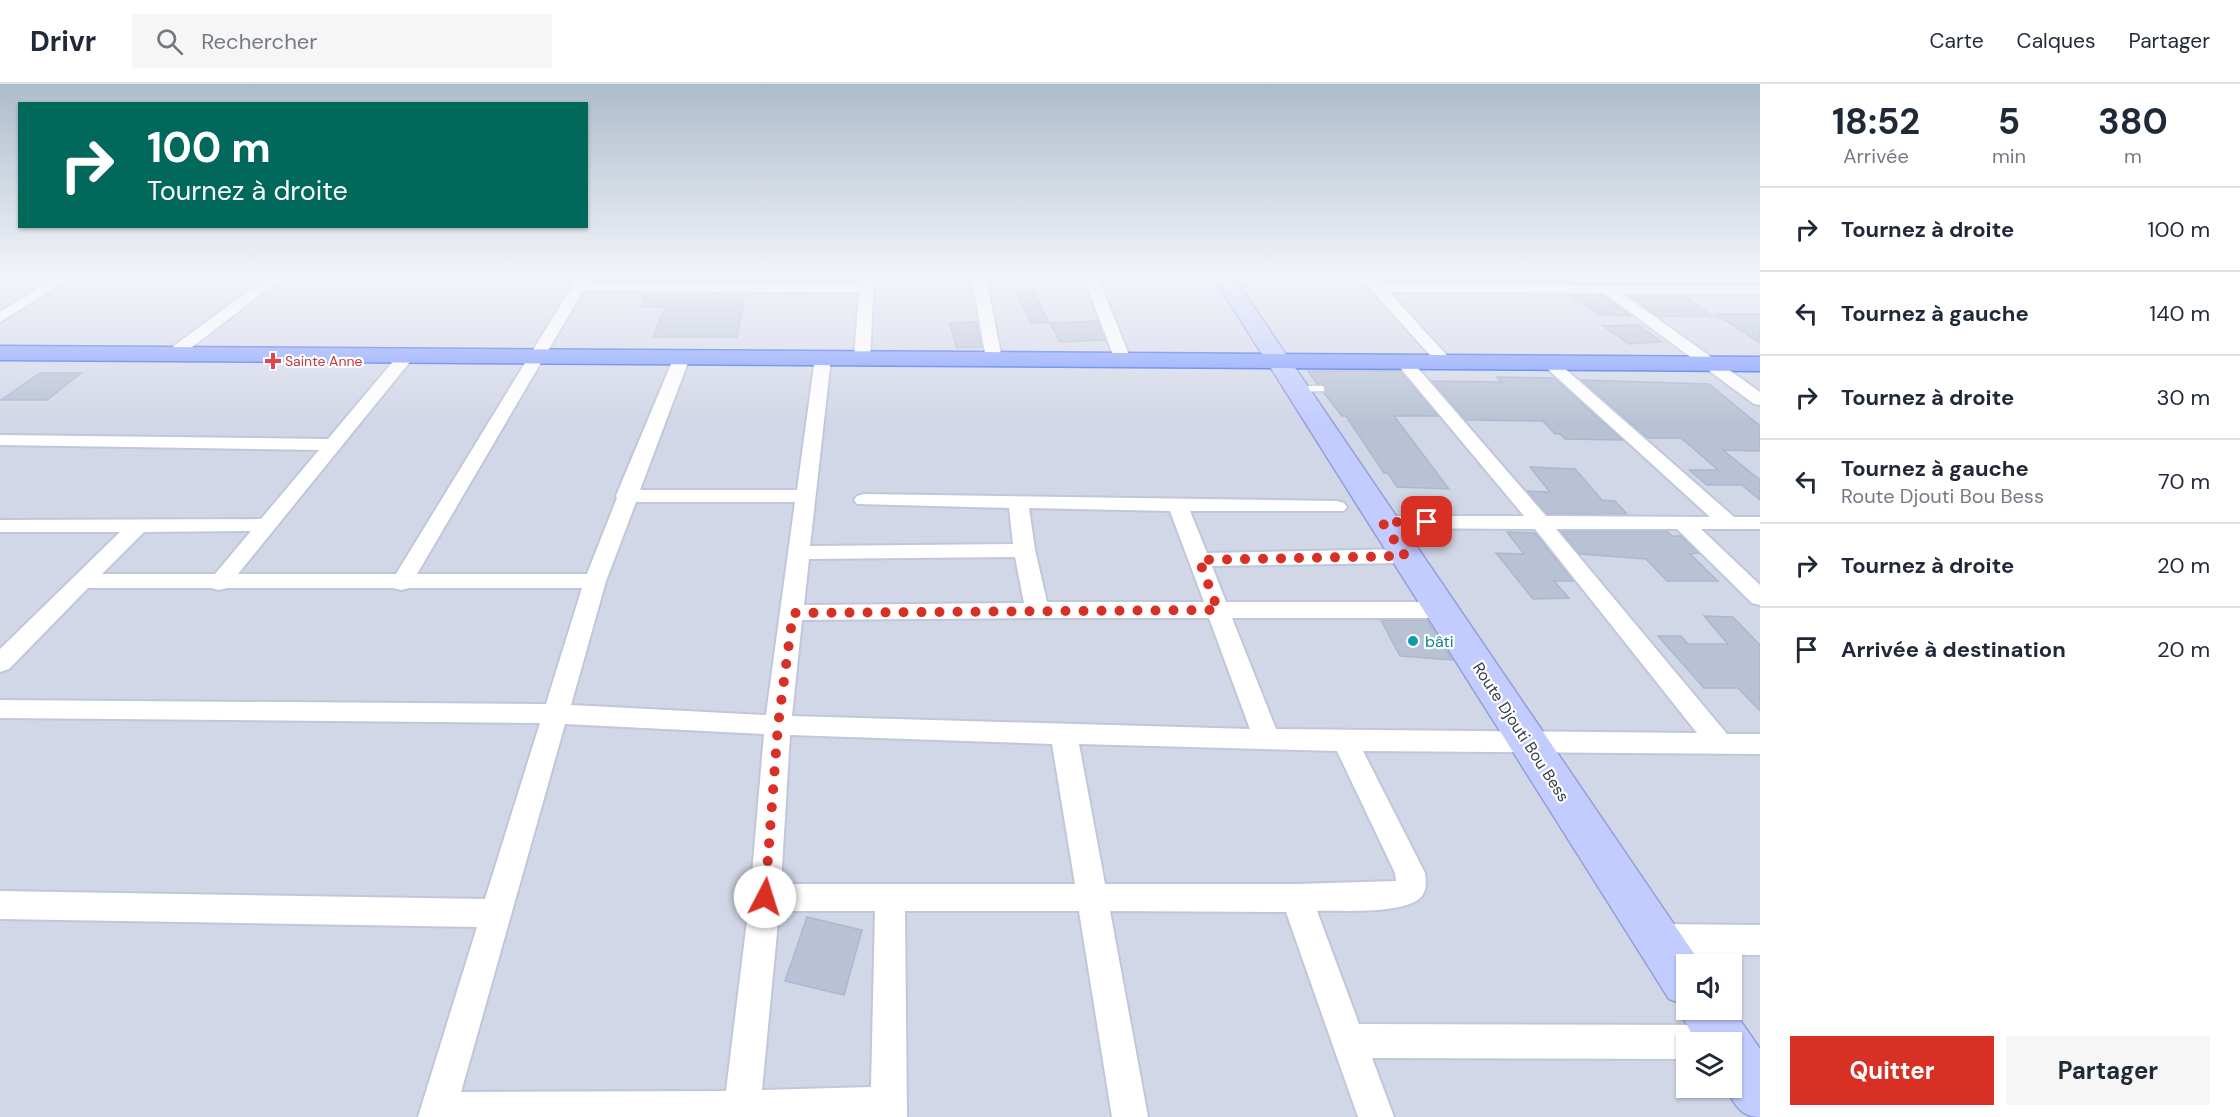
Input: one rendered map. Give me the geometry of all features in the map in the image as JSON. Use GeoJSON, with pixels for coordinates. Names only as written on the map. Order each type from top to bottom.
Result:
{"type":"FeatureCollection","features":[{"type":"Feature","properties":{"kind":"highway"},"geometry":{"type":"LineString","coordinates":[[0,353],[1123,360],[1299,380],[1370,365],[1404,362],[1760,364]]}},
{"type":"Feature","properties":{"kind":"main road","name":"Route Djouti Bou Bess"},"geometry":{"type":"LineString","coordinates":[[1259,326],[1299,380],[1382,522],[1676,967]]}},
{"type":"Feature","properties":{"kind":"main road"},"geometry":{"type":"LineString","coordinates":[[1742,1068],[1760,1095]]}},
{"type":"Feature","properties":{"kind":"street"},"geometry":{"type":"LineString","coordinates":[[173,354],[210,326]]}},
{"type":"Feature","properties":{"kind":"street"},"geometry":{"type":"LineString","coordinates":[[401,583],[554,326]]}},
{"type":"Feature","properties":{"kind":"street"},"geometry":{"type":"LineString","coordinates":[[862,359],[864,326]]}},
{"type":"Feature","properties":{"kind":"street"},"geometry":{"type":"LineString","coordinates":[[988,326],[994,359]]}},
{"type":"Feature","properties":{"kind":"street"},"geometry":{"type":"LineString","coordinates":[[1110,326],[1123,360]]}},
{"type":"Feature","properties":{"kind":"street"},"geometry":{"type":"LineString","coordinates":[[1412,326],[1445,362]]}},
{"type":"Feature","properties":{"kind":"street"},"geometry":{"type":"LineString","coordinates":[[1659,326],[1760,400]]}},
{"type":"Feature","properties":{"kind":"street"},"geometry":{"type":"LineString","coordinates":[[219,583],[407,355]]}},
{"type":"Feature","properties":{"kind":"street"},"geometry":{"type":"LineString","coordinates":[[682,357],[594,581],[437,1113],[742,1109],[889,1111],[890,897]]}},
{"type":"Feature","properties":{"kind":"street"},"geometry":{"type":"LineString","coordinates":[[742,1109],[765,897],[778,725],[823,358]]}},
{"type":"Feature","properties":{"kind":"street"},"geometry":{"type":"LineString","coordinates":[[1404,362],[1540,522],[1720,743]]}},
{"type":"Feature","properties":{"kind":"street"},"geometry":{"type":"LineString","coordinates":[[1548,363],[1729,523]]}},
{"type":"Feature","properties":{"kind":"street"},"geometry":{"type":"LineString","coordinates":[[0,440],[333,445]]}},
{"type":"Feature","properties":{"kind":"street"},"geometry":{"type":"LineString","coordinates":[[626,496],[805,496]]}},
{"type":"Feature","properties":{"kind":"street"},"geometry":{"type":"LineString","coordinates":[[864,500],[1337,507]]}},
{"type":"Feature","properties":{"kind":"street"},"geometry":{"type":"LineString","coordinates":[[1018,501],[1024,550],[1037,610]]}},
{"type":"Feature","properties":{"kind":"street"},"geometry":{"type":"LineString","coordinates":[[1177,503],[1267,739]]}},
{"type":"Feature","properties":{"kind":"street"},"geometry":{"type":"LineString","coordinates":[[1382,522],[1760,523]]}},
{"type":"Feature","properties":{"kind":"street"},"geometry":{"type":"LineString","coordinates":[[1683,523],[1760,598]]}},
{"type":"Feature","properties":{"kind":"street"},"geometry":{"type":"LineString","coordinates":[[0,526],[267,525]]}},
{"type":"Feature","properties":{"kind":"street"},"geometry":{"type":"LineString","coordinates":[[0,663],[136,527]]}},
{"type":"Feature","properties":{"kind":"street"},"geometry":{"type":"LineString","coordinates":[[799,553],[1024,550]]}},
{"type":"Feature","properties":{"kind":"street"},"geometry":{"type":"LineString","coordinates":[[1199,560],[1405,556]]}},
{"type":"Feature","properties":{"kind":"street"},"geometry":{"type":"LineString","coordinates":[[82,581],[401,583],[594,581]]}},
{"type":"Feature","properties":{"kind":"street"},"geometry":{"type":"LineString","coordinates":[[793,613],[1037,610],[1440,610]]}},
{"type":"Feature","properties":{"kind":"street"},"geometry":{"type":"LineString","coordinates":[[0,709],[554,714],[778,725],[1345,741],[1760,744]]}},
{"type":"Feature","properties":{"kind":"street"},"geometry":{"type":"LineString","coordinates":[[1064,734],[1130,1117]]}},
{"type":"Feature","properties":{"kind":"street"},"geometry":{"type":"LineString","coordinates":[[765,897],[1298,898],[1400,894],[1411,888],[1410,873],[1345,741]]}},
{"type":"Feature","properties":{"kind":"street"},"geometry":{"type":"LineString","coordinates":[[1298,898],[1376,1117]]}},
{"type":"Feature","properties":{"kind":"street"},"geometry":{"type":"LineString","coordinates":[[2,908],[497,914]]}},
{"type":"Feature","properties":{"kind":"street"},"geometry":{"type":"LineString","coordinates":[[1658,939],[1760,940]]}},
{"type":"Feature","properties":{"kind":"street"},"geometry":{"type":"LineString","coordinates":[[1349,1041],[1676,1042]]}},
{"type":"Feature","properties":{"kind":"shaded area"},"geometry":{"type":"Polygon","coordinates":[[[0,326],[1760,326],[1760,1117],[0,1117],[0,326]]]}},
{"type":"Feature","properties":{"kind":"building"},"geometry":{"type":"Polygon","coordinates":[[[657,326],[739,326],[737,337],[653,337],[657,326]]]}},
{"type":"Feature","properties":{"kind":"building"},"geometry":{"type":"Polygon","coordinates":[[[950,326],[977,326],[982,347],[957,348],[950,326]]]}},
{"type":"Feature","properties":{"kind":"building"},"geometry":{"type":"Polygon","coordinates":[[[1052,326],[1100,326],[1105,340],[1060,342],[1052,326]]]}},
{"type":"Feature","properties":{"kind":"building"},"geometry":{"type":"Polygon","coordinates":[[[1603,326],[1640,326],[1662,342],[1629,344],[1603,326]]]}},
{"type":"Feature","properties":{"kind":"building"},"geometry":{"type":"Polygon","coordinates":[[[1734,326],[1760,326],[1760,343],[1734,326]]]}},
{"type":"Feature","properties":{"kind":"building"},"geometry":{"type":"Polygon","coordinates":[[[1308,371],[1400,371],[1438,416],[1394,416],[1449,489],[1397,487],[1388,473],[1384,473],[1346,416],[1342,416],[1324,393],[1326,386],[1317,384],[1308,371]]]}},
{"type":"Feature","properties":{"kind":"building"},"geometry":{"type":"Polygon","coordinates":[[[40,373],[81,373],[47,400],[1,400],[40,373]]]}},
{"type":"Feature","properties":{"kind":"building"},"geometry":{"type":"Polygon","coordinates":[[[1497,377],[1554,378],[1622,440],[1565,439],[1560,434],[1555,434],[1543,421],[1466,420],[1432,381],[1502,382],[1497,377]]]}},
{"type":"Feature","properties":{"kind":"building"},"geometry":{"type":"Polygon","coordinates":[[[1582,380],[1709,384],[1760,426],[1760,451],[1723,450],[1760,480],[1760,500],[1742,485],[1707,485],[1689,470],[1718,470],[1681,438],[1648,438],[1582,380]]]}},
{"type":"Feature","properties":{"kind":"building"},"geometry":{"type":"Polygon","coordinates":[[[1530,467],[1575,469],[1602,500],[1615,501],[1627,514],[1547,514],[1527,491],[1550,492],[1530,467]]]}},
{"type":"Feature","properties":{"kind":"building"},"geometry":{"type":"Polygon","coordinates":[[[1561,531],[1667,531],[1672,536],[1681,536],[1699,553],[1690,554],[1718,581],[1667,581],[1646,559],[1580,554],[1561,531]]]}},
{"type":"Feature","properties":{"kind":"building"},"geometry":{"type":"Polygon","coordinates":[[[1507,532],[1535,533],[1573,581],[1554,581],[1569,598],[1533,599],[1496,553],[1524,554],[1507,532]]]}},
{"type":"Feature","properties":{"kind":"building"},"geometry":{"type":"Polygon","coordinates":[[[1704,616],[1733,617],[1760,645],[1760,711],[1738,688],[1704,688],[1658,636],[1681,636],[1688,644],[1728,644],[1704,616]]]}},
{"type":"Feature","properties":{"kind":"building","name":"bâti"},"geometry":{"type":"Polygon","coordinates":[[[1381,620],[1427,620],[1452,660],[1400,656],[1381,620]]]}},
{"type":"Feature","properties":{"kind":"building"},"geometry":{"type":"Polygon","coordinates":[[[807,917],[862,930],[844,995],[785,981],[807,917]]]}},
{"type":"Feature","properties":{"kind":"place","name":"Sainte Anne"},"geometry":{"type":"Point","coordinates":[273,361]}},
{"type":"Feature","properties":{"kind":"place","name":"bâti"},"geometry":{"type":"Point","coordinates":[1413,641]}},
{"type":"Feature","properties":{"kind":"route"},"geometry":{"type":"LineString","coordinates":[[765,897],[778,725],[793,613],[1218,610],[1199,560],[1405,556],[1382,522],[1427,522]]}}]}
